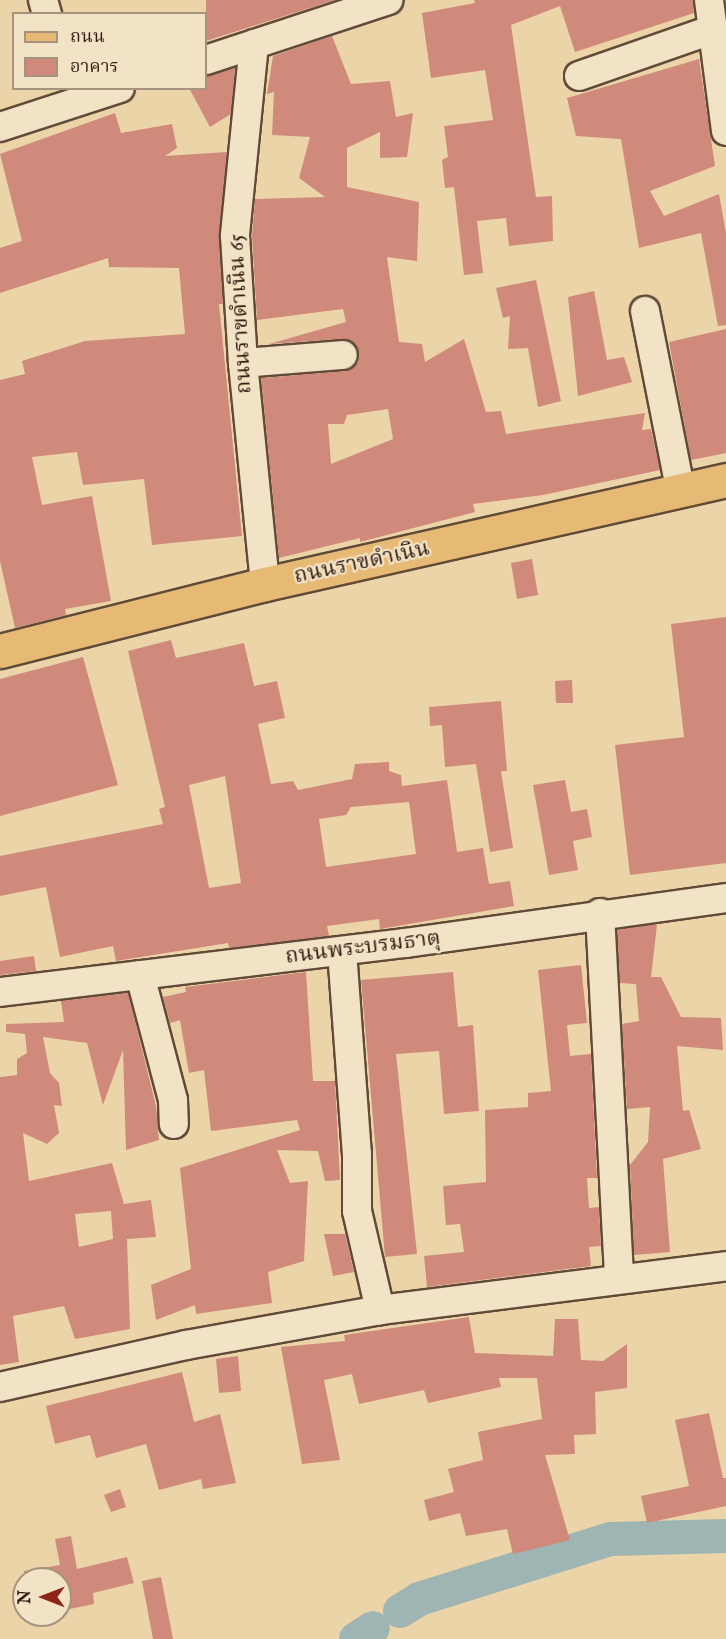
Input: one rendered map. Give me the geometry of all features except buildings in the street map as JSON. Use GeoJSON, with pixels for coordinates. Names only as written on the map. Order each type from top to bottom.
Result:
{"type":"FeatureCollection","features":[{"type":"Feature","properties":{"kind":"main road","name":"ถนนราขดำเนิน"},"geometry":{"type":"LineString","coordinates":[[0,651],[265,584],[680,488],[726,480]]}},
{"type":"Feature","properties":{"kind":"street"},"geometry":{"type":"LineString","coordinates":[[207,60],[254,44],[333,7],[387,0]]}},
{"type":"Feature","properties":{"kind":"street"},"geometry":{"type":"LineString","coordinates":[[709,0],[726,128]]}},
{"type":"Feature","properties":{"kind":"street"},"geometry":{"type":"LineString","coordinates":[[579,76],[714,29]]}},
{"type":"Feature","properties":{"kind":"street","name":"ถนนราขดำเนิน 65"},"geometry":{"type":"LineString","coordinates":[[254,44],[235,236],[243,363],[265,584]]}},
{"type":"Feature","properties":{"kind":"street"},"geometry":{"type":"LineString","coordinates":[[0,128],[77,95],[108,90]]}},
{"type":"Feature","properties":{"kind":"street"},"geometry":{"type":"LineString","coordinates":[[645,311],[680,488]]}},
{"type":"Feature","properties":{"kind":"street"},"geometry":{"type":"LineString","coordinates":[[243,363],[343,355]]}},
{"type":"Feature","properties":{"kind":"street","name":"ถนนพระบรมธาตุ"},"geometry":{"type":"LineString","coordinates":[[0,992],[342,951],[600,913],[726,898]]}},
{"type":"Feature","properties":{"kind":"street"},"geometry":{"type":"LineString","coordinates":[[600,913],[619,1277]]}},
{"type":"Feature","properties":{"kind":"street"},"geometry":{"type":"LineString","coordinates":[[342,951],[357,1154],[357,1211],[380,1310]]}},
{"type":"Feature","properties":{"kind":"street"},"geometry":{"type":"LineString","coordinates":[[140,975],[173,1100],[174,1124]]}},
{"type":"Feature","properties":{"kind":"street"},"geometry":{"type":"LineString","coordinates":[[0,1387],[186,1345],[380,1310],[619,1277],[726,1266]]}},
{"type":"Feature","properties":{"kind":"waterway"},"geometry":{"type":"LineString","coordinates":[[400,1611],[419,1599],[611,1539],[726,1536]]}},
{"type":"Feature","properties":{"kind":"waterway"},"geometry":{"type":"LineString","coordinates":[[356,1639],[373,1628]]}}]}
